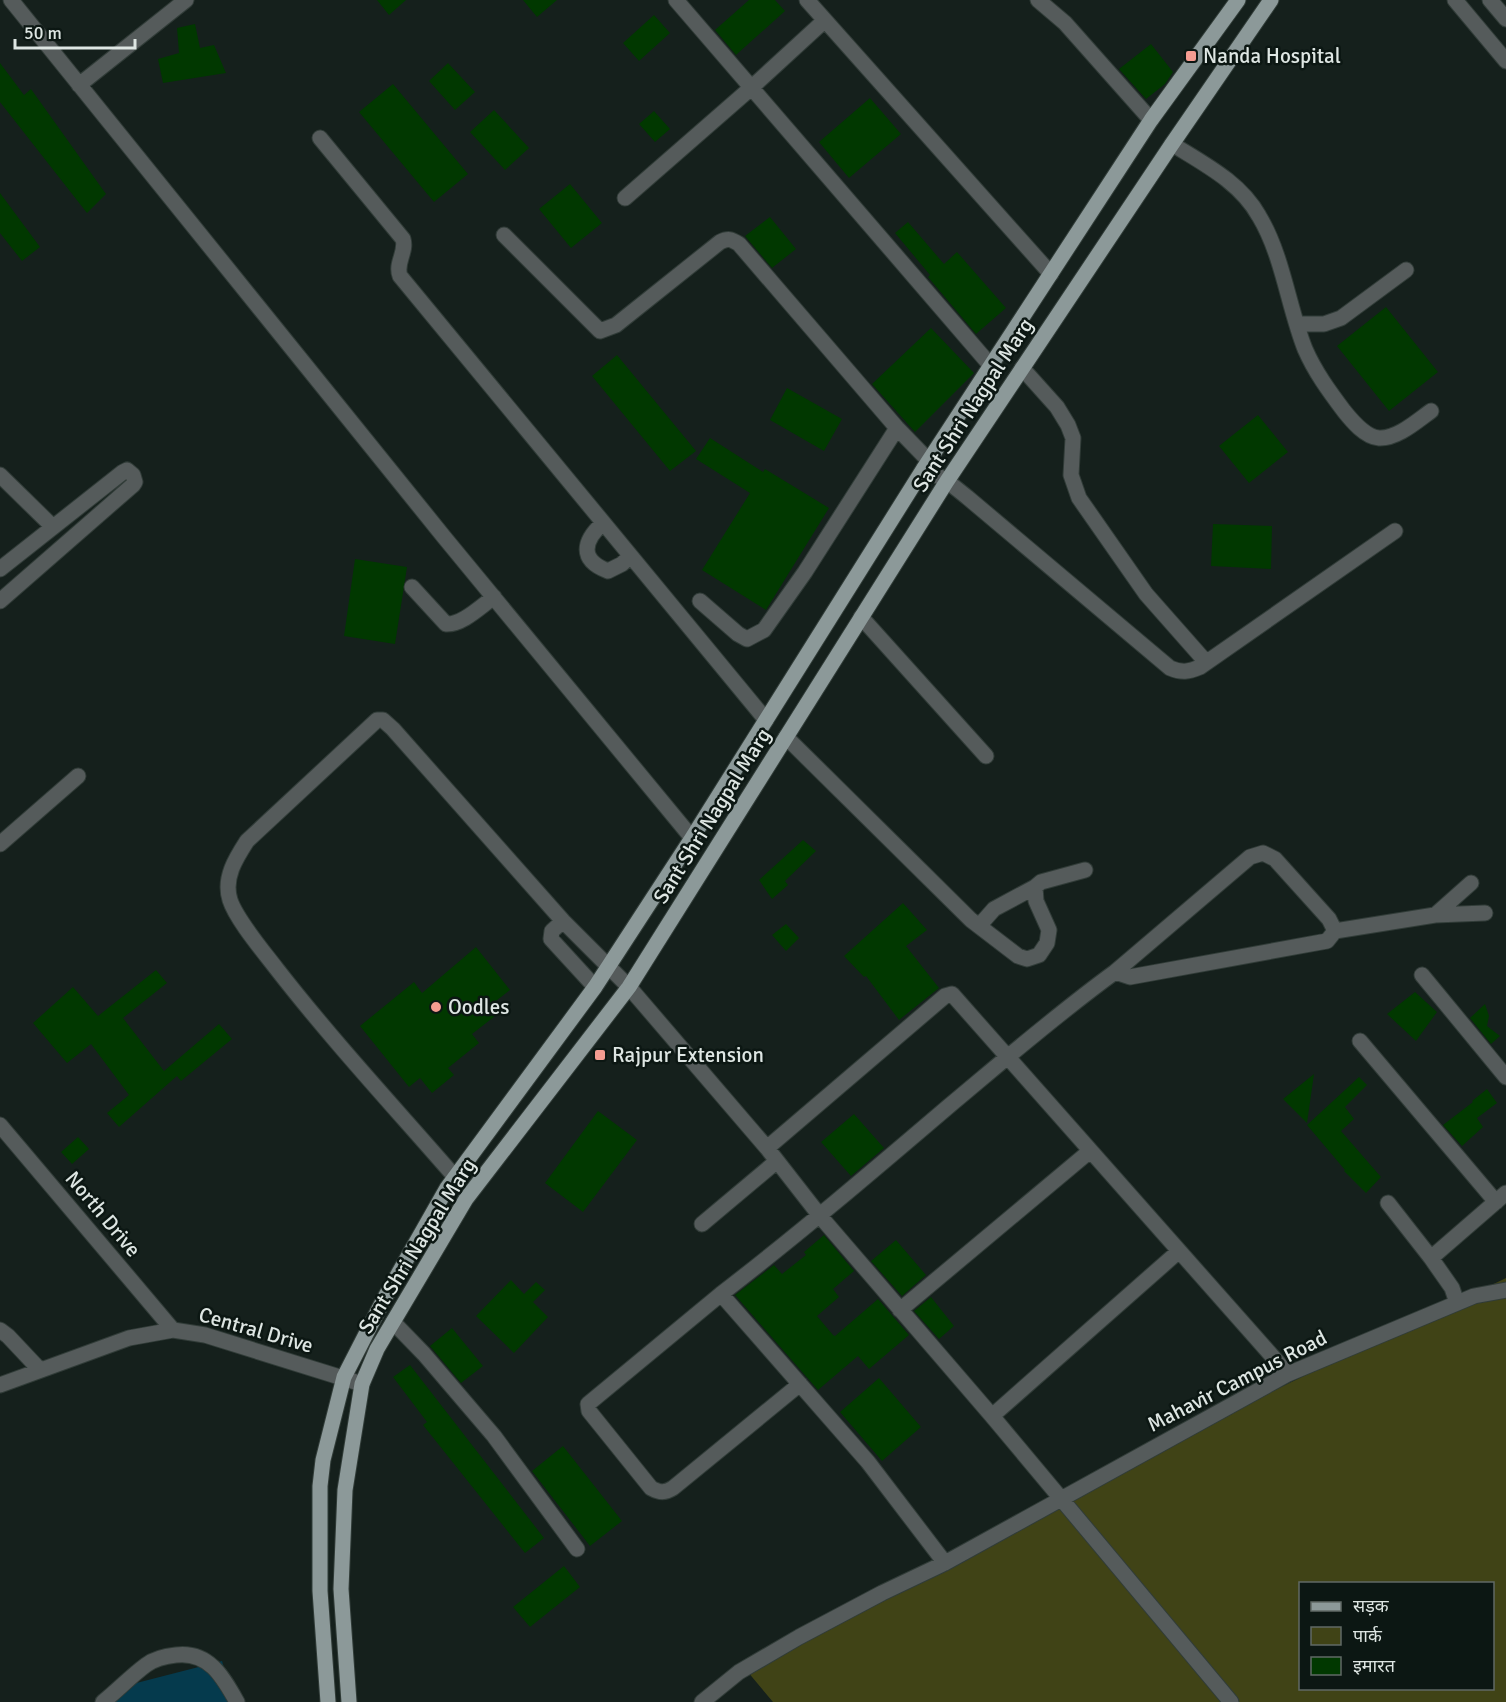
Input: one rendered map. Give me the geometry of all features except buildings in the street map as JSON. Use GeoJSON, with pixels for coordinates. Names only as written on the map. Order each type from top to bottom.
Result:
{"type":"FeatureCollection","features":[{"type":"Feature","properties":{"kind":"main road","name":"Sant Shri Nagpal Marg"},"geometry":{"type":"LineString","coordinates":[[328,1702],[320,1591],[320,1486],[323,1460],[344,1377],[384,1299],[447,1188],[609,966],[692,838],[926,464],[1151,120],[1238,0]]}},
{"type":"Feature","properties":{"kind":"main road","name":"Sant Shri Nagpal Marg"},"geometry":{"type":"LineString","coordinates":[[349,1702],[341,1589],[345,1490],[362,1384],[377,1349],[466,1199],[629,987],[947,481],[1271,0]]}},
{"type":"Feature","properties":{"kind":"main road"},"geometry":{"type":"LineString","coordinates":[[964,407],[963,414],[970,425],[975,427],[987,422]]}},
{"type":"Feature","properties":{"kind":"street"},"geometry":{"type":"LineString","coordinates":[[11,0],[692,838]]}},
{"type":"Feature","properties":{"kind":"street"},"geometry":{"type":"LineString","coordinates":[[79,85],[186,0]]}},
{"type":"Feature","properties":{"kind":"street"},"geometry":{"type":"LineString","coordinates":[[676,0],[990,366]]}},
{"type":"Feature","properties":{"kind":"street"},"geometry":{"type":"LineString","coordinates":[[807,0],[1051,274]]}},
{"type":"Feature","properties":{"kind":"street"},"geometry":{"type":"LineString","coordinates":[[1038,0],[1065,23],[1151,120]]}},
{"type":"Feature","properties":{"kind":"street"},"geometry":{"type":"LineString","coordinates":[[1455,0],[1506,61]]}},
{"type":"Feature","properties":{"kind":"street"},"geometry":{"type":"LineString","coordinates":[[1490,0],[1506,19]]}},
{"type":"Feature","properties":{"kind":"street"},"geometry":{"type":"LineString","coordinates":[[625,198],[824,21]]}},
{"type":"Feature","properties":{"kind":"street"},"geometry":{"type":"LineString","coordinates":[[320,138],[403,239],[404,251],[398,267],[400,276],[766,720]]}},
{"type":"Feature","properties":{"kind":"street"},"geometry":{"type":"LineString","coordinates":[[1172,144],[1226,179],[1258,213],[1269,233],[1305,349],[1323,383],[1347,415],[1371,436],[1381,438],[1406,428],[1431,411]]}},
{"type":"Feature","properties":{"kind":"street"},"geometry":{"type":"LineString","coordinates":[[504,235],[600,331],[616,325],[720,242],[732,239],[739,244],[926,464],[1170,668],[1180,672],[1190,672],[1206,662],[1395,531]]}},
{"type":"Feature","properties":{"kind":"street"},"geometry":{"type":"LineString","coordinates":[[1297,324],[1324,324],[1341,318],[1406,270]]}},
{"type":"Feature","properties":{"kind":"street"},"geometry":{"type":"LineString","coordinates":[[1022,368],[1057,407],[1068,425],[1072,438],[1071,475],[1079,498],[1146,594],[1206,662]]}},
{"type":"Feature","properties":{"kind":"street"},"geometry":{"type":"LineString","coordinates":[[700,601],[747,639],[764,630],[805,572],[897,429]]}},
{"type":"Feature","properties":{"kind":"street"},"geometry":{"type":"LineString","coordinates":[[0,568],[123,472],[127,470],[133,475],[134,484],[0,601]]}},
{"type":"Feature","properties":{"kind":"street"},"geometry":{"type":"LineString","coordinates":[[0,475],[52,526]]}},
{"type":"Feature","properties":{"kind":"street"},"geometry":{"type":"LineString","coordinates":[[603,523],[592,532],[586,543],[588,555],[595,566],[608,571],[622,564],[630,556]]}},
{"type":"Feature","properties":{"kind":"street"},"geometry":{"type":"LineString","coordinates":[[412,587],[446,624],[462,620],[494,597]]}},
{"type":"Feature","properties":{"kind":"street"},"geometry":{"type":"LineString","coordinates":[[861,618],[986,756]]}},
{"type":"Feature","properties":{"kind":"street"},"geometry":{"type":"LineString","coordinates":[[455,1177],[314,1016],[250,933],[230,900],[227,883],[236,858],[247,841],[377,720],[383,720],[563,921],[629,987],[767,1148],[820,1216],[992,1416],[1231,1702]]}},
{"type":"Feature","properties":{"kind":"street"},"geometry":{"type":"LineString","coordinates":[[786,737],[979,926],[1018,956],[1028,959],[1039,955],[1047,943],[1049,930],[1036,901],[1035,887]]}},
{"type":"Feature","properties":{"kind":"street"},"geometry":{"type":"LineString","coordinates":[[0,844],[78,776]]}},
{"type":"Feature","properties":{"kind":"street"},"geometry":{"type":"LineString","coordinates":[[800,1384],[666,1492],[658,1492],[651,1488],[589,1411],[588,1404],[820,1216],[1250,857],[1263,853],[1275,859],[1329,920],[1335,931]]}},
{"type":"Feature","properties":{"kind":"street"},"geometry":{"type":"LineString","coordinates":[[979,926],[994,909],[1041,882],[1085,870]]}},
{"type":"Feature","properties":{"kind":"street"},"geometry":{"type":"LineString","coordinates":[[1435,915],[1470,883]]}},
{"type":"Feature","properties":{"kind":"street"},"geometry":{"type":"LineString","coordinates":[[1114,972],[1130,977],[1327,941],[1335,931],[1435,915],[1485,913]]}},
{"type":"Feature","properties":{"kind":"street"},"geometry":{"type":"LineString","coordinates":[[563,921],[552,931],[550,939],[595,987]]}},
{"type":"Feature","properties":{"kind":"street"},"geometry":{"type":"LineString","coordinates":[[1422,975],[1506,1077]]}},
{"type":"Feature","properties":{"kind":"street"},"geometry":{"type":"LineString","coordinates":[[767,1148],[948,994],[955,996],[1288,1374]]}},
{"type":"Feature","properties":{"kind":"street"},"geometry":{"type":"LineString","coordinates":[[1360,1041],[1501,1198],[1431,1258]]}},
{"type":"Feature","properties":{"kind":"street","name":"North Drive"},"geometry":{"type":"LineString","coordinates":[[0,1125],[173,1330]]}},
{"type":"Feature","properties":{"kind":"street"},"geometry":{"type":"LineString","coordinates":[[900,1310],[1090,1151]]}},
{"type":"Feature","properties":{"kind":"street"},"geometry":{"type":"LineString","coordinates":[[702,1224],[777,1161]]}},
{"type":"Feature","properties":{"kind":"street"},"geometry":{"type":"LineString","coordinates":[[1388,1203],[1452,1288],[1457,1304]]}},
{"type":"Feature","properties":{"kind":"street"},"geometry":{"type":"LineString","coordinates":[[992,1416],[1179,1251]]}},
{"type":"Feature","properties":{"kind":"street","name":"Mahavir Campus Road"},"geometry":{"type":"LineString","coordinates":[[702,1702],[739,1672],[764,1657],[882,1593],[945,1563],[1288,1374],[1474,1296],[1506,1290]]}},
{"type":"Feature","properties":{"kind":"street"},"geometry":{"type":"LineString","coordinates":[[721,1294],[868,1462],[945,1563]]}},
{"type":"Feature","properties":{"kind":"street"},"geometry":{"type":"LineString","coordinates":[[393,1323],[424,1354],[494,1436],[577,1549]]}},
{"type":"Feature","properties":{"kind":"street"},"geometry":{"type":"LineString","coordinates":[[0,1330],[40,1370]]}},
{"type":"Feature","properties":{"kind":"street","name":"Central Drive"},"geometry":{"type":"LineString","coordinates":[[0,1385],[129,1338],[173,1330],[205,1335],[362,1384]]}},
{"type":"Feature","properties":{"kind":"street"},"geometry":{"type":"LineString","coordinates":[[103,1702],[147,1664],[166,1656],[180,1654],[196,1655],[210,1663],[225,1681],[237,1702]]}},
{"type":"Feature","properties":{"kind":"green space"},"geometry":{"type":"Polygon","coordinates":[[[1506,1278],[1506,1702],[773,1702],[747,1671],[1275,1390],[1506,1278]]]}},
{"type":"Feature","properties":{"kind":"water"},"geometry":{"type":"Polygon","coordinates":[[[222,1661],[234,1702],[103,1702],[113,1689],[222,1661]]]}},
{"type":"Feature","properties":{"kind":"place","name":"Nanda Hospital"},"geometry":{"type":"Point","coordinates":[1191,56]}},
{"type":"Feature","properties":{"kind":"place","name":"Oodles"},"geometry":{"type":"Point","coordinates":[436,1007]}},
{"type":"Feature","properties":{"kind":"place","name":"Rajpur Extension"},"geometry":{"type":"Point","coordinates":[600,1055]}}]}
